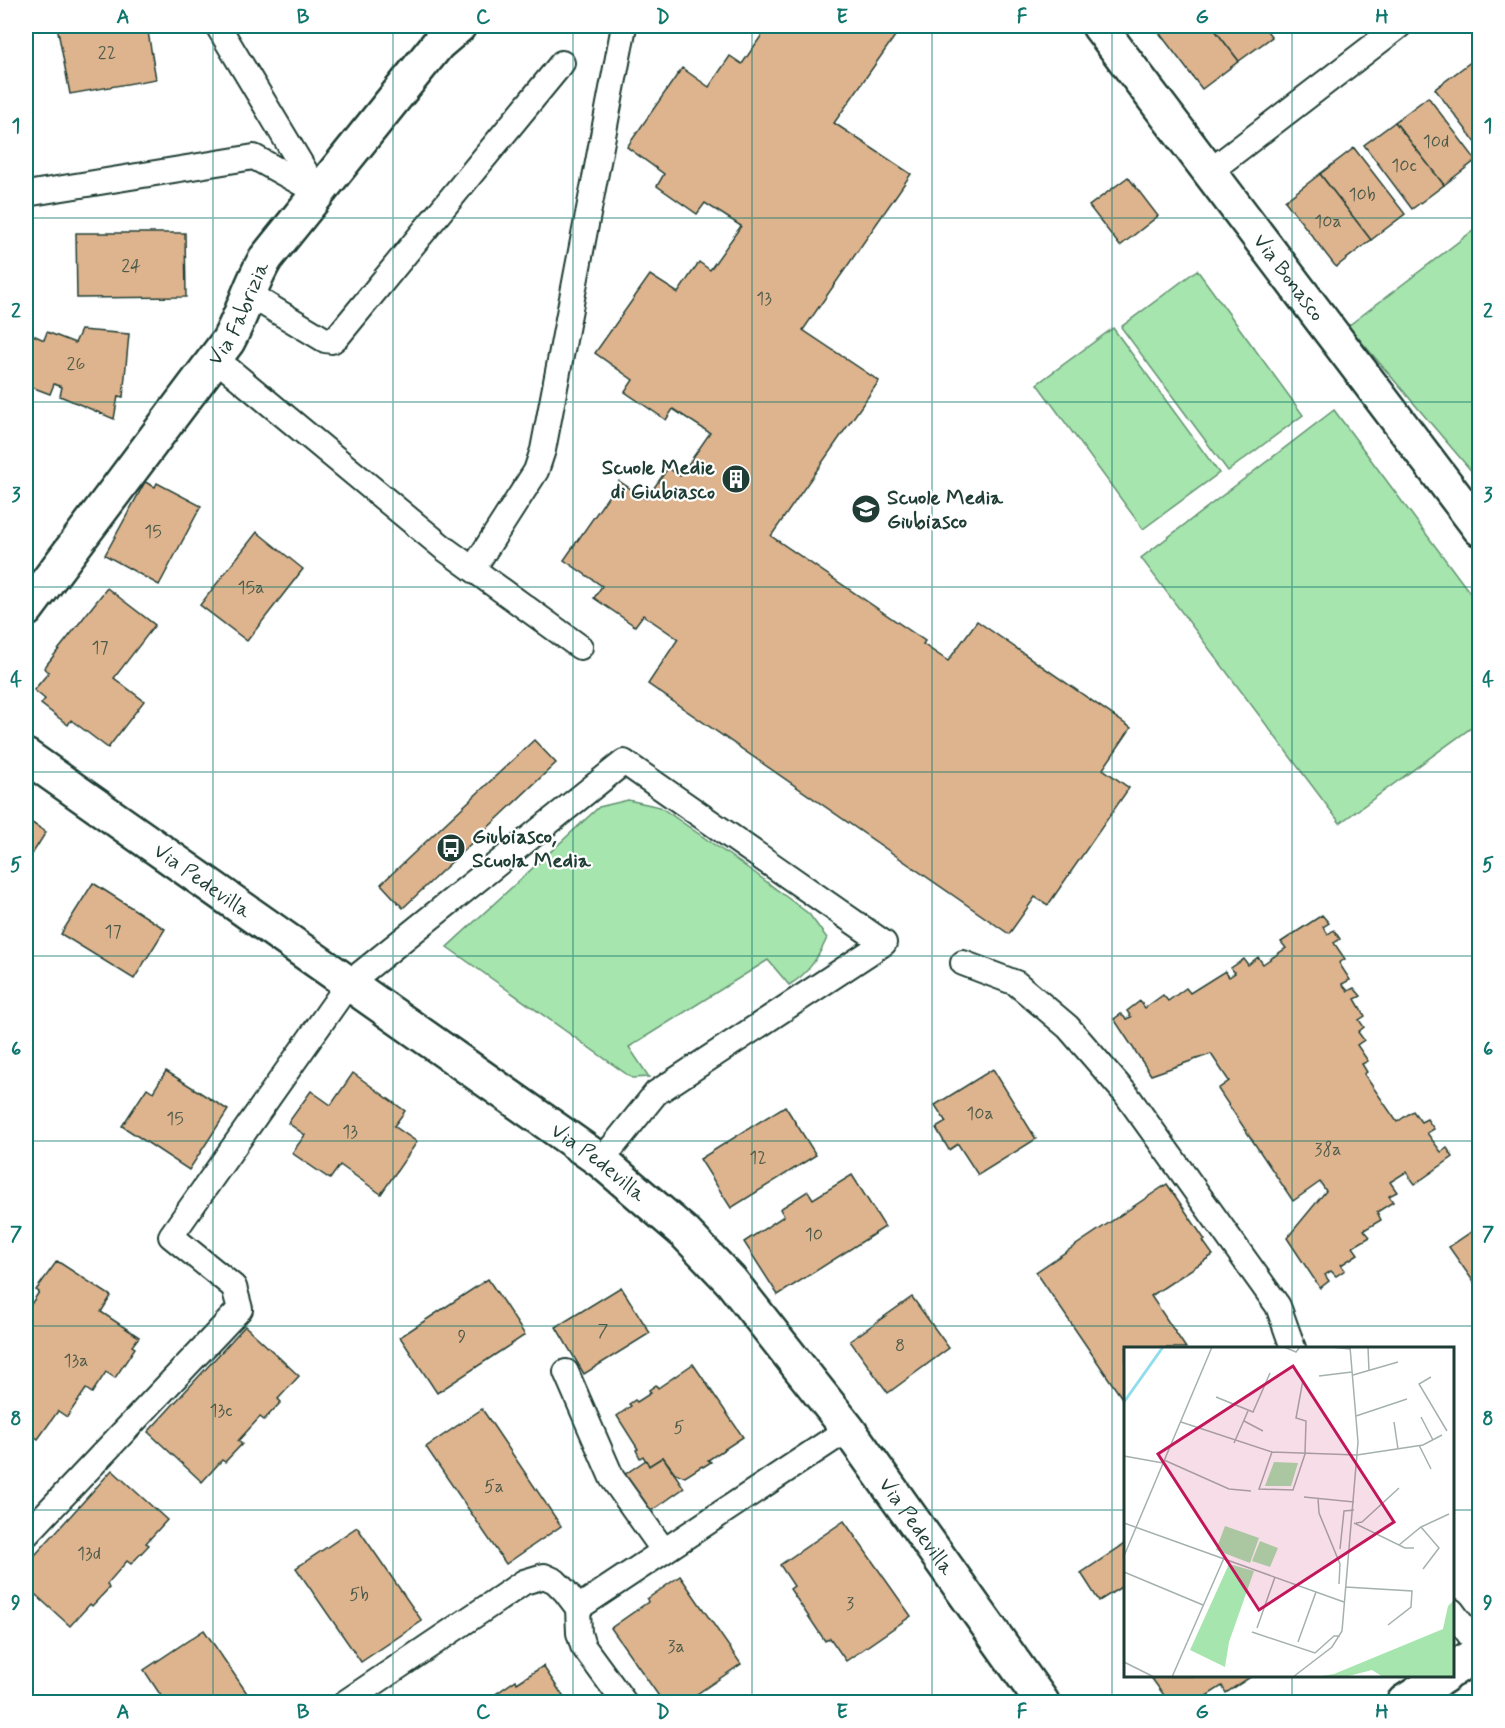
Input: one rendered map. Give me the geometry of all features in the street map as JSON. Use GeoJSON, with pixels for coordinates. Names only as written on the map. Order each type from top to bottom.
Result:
{"type":"FeatureCollection","features":[{"type":"Feature","properties":{"kind":"street","name":"Via Fabrizia"},"geometry":{"type":"LineString","coordinates":[[26,610],[216,359],[235,329],[266,258],[438,44],[459,26]]}},
{"type":"Feature","properties":{"kind":"street","name":"Via Bonasco"},"geometry":{"type":"LineString","coordinates":[[1100,26],[1479,529]]}},
{"type":"Feature","properties":{"kind":"street","name":"Via Pedevilla"},"geometry":{"type":"LineString","coordinates":[[26,756],[601,1161],[685,1233],[731,1281],[848,1429],[1042,1702]]}},
{"type":"Feature","properties":{"kind":"street"},"geometry":{"type":"LineString","coordinates":[[1454,1669],[1479,1650]]}},
{"type":"Feature","properties":{"kind":"street"},"geometry":{"type":"LineString","coordinates":[[1404,1702],[1442,1677]]}},
{"type":"Feature","properties":{"kind":"lane"},"geometry":{"type":"LineString","coordinates":[[218,26],[319,193]]}},
{"type":"Feature","properties":{"kind":"lane"},"geometry":{"type":"LineString","coordinates":[[472,570],[536,471],[543,450],[624,26]]}},
{"type":"Feature","properties":{"kind":"lane"},"geometry":{"type":"LineString","coordinates":[[1209,172],[1399,26]]}},
{"type":"Feature","properties":{"kind":"lane"},"geometry":{"type":"LineString","coordinates":[[250,295],[325,340],[332,341],[562,63]]}},
{"type":"Feature","properties":{"kind":"lane"},"geometry":{"type":"LineString","coordinates":[[26,195],[254,158],[319,193]]}},
{"type":"Feature","properties":{"kind":"lane"},"geometry":{"type":"LineString","coordinates":[[216,359],[445,549],[580,647]]}},
{"type":"Feature","properties":{"kind":"lane"},"geometry":{"type":"LineString","coordinates":[[26,1535],[240,1309],[234,1287],[171,1236],[349,984],[624,762],[884,943],[656,1093],[601,1161]]}},
{"type":"Feature","properties":{"kind":"lane"},"geometry":{"type":"LineString","coordinates":[[963,963],[1016,983],[1068,1027],[1105,1069],[1126,1094],[1278,1306],[1293,1347]]}},
{"type":"Feature","properties":{"kind":"lane"},"geometry":{"type":"LineString","coordinates":[[566,1372],[612,1478],[664,1551]]}},
{"type":"Feature","properties":{"kind":"lane"},"geometry":{"type":"LineString","coordinates":[[578,1608],[848,1429]]}},
{"type":"Feature","properties":{"kind":"lane"},"geometry":{"type":"LineString","coordinates":[[346,1702],[524,1582],[544,1576],[555,1581],[578,1608],[579,1633],[584,1646],[590,1658],[624,1702]]}},
{"type":"Feature","properties":{"kind":"lane"},"geometry":{"type":"LineString","coordinates":[[1454,1614],[1479,1650]]}},
{"type":"Feature","properties":{"kind":"green space"},"geometry":{"type":"Polygon","coordinates":[[[1479,226],[1479,480],[1348,326],[1479,226]]]}},
{"type":"Feature","properties":{"kind":"green space"},"geometry":{"type":"Polygon","coordinates":[[[1197,270],[1303,415],[1228,471],[1121,327],[1197,270]]]}},
{"type":"Feature","properties":{"kind":"green space"},"geometry":{"type":"Polygon","coordinates":[[[1113,328],[1219,473],[1143,529],[1037,384],[1113,328]]]}},
{"type":"Feature","properties":{"kind":"green space"},"geometry":{"type":"Polygon","coordinates":[[[1334,410],[1479,605],[1479,722],[1340,823],[1141,558],[1334,410]]]}},
{"type":"Feature","properties":{"kind":"green space"},"geometry":{"type":"Polygon","coordinates":[[[628,800],[660,807],[755,873],[809,914],[827,938],[812,965],[789,985],[768,960],[629,1047],[649,1077],[632,1078],[447,947],[599,807],[628,800]]]}},
{"type":"Feature","properties":{"kind":"building"},"geometry":{"type":"Polygon","coordinates":[[[57,26],[147,26],[156,79],[70,94],[57,26]]]}},
{"type":"Feature","properties":{"kind":"building","name":"Scuole Medie di Giubiasco"},"geometry":{"type":"Polygon","coordinates":[[[768,26],[902,26],[834,123],[911,174],[803,330],[879,381],[771,536],[925,641],[923,644],[948,661],[977,621],[1131,728],[1103,769],[1129,788],[1048,905],[1035,897],[1009,934],[648,684],[678,639],[643,615],[635,626],[594,598],[602,586],[564,560],[619,481],[646,499],[668,468],[680,476],[710,433],[673,409],[666,420],[625,392],[633,380],[595,353],[650,275],[678,293],[699,262],[710,270],[741,226],[705,203],[697,214],[657,186],[664,174],[627,147],[682,68],[709,87],[730,56],[742,64],[768,26]]]}},
{"type":"Feature","properties":{"kind":"building"},"geometry":{"type":"Polygon","coordinates":[[[1154,26],[1212,26],[1239,61],[1202,89],[1154,26]]]}},
{"type":"Feature","properties":{"kind":"building"},"geometry":{"type":"Polygon","coordinates":[[[1212,26],[1263,26],[1272,37],[1239,61],[1212,26]]]}},
{"type":"Feature","properties":{"kind":"building"},"geometry":{"type":"Polygon","coordinates":[[[1472,61],[1480,71],[1480,148],[1435,89],[1472,61]]]}},
{"type":"Feature","properties":{"kind":"building"},"geometry":{"type":"Polygon","coordinates":[[[1428,97],[1476,160],[1444,185],[1395,122],[1428,97]]]}},
{"type":"Feature","properties":{"kind":"building"},"geometry":{"type":"Polygon","coordinates":[[[1395,122],[1444,185],[1412,209],[1364,145],[1395,122]]]}},
{"type":"Feature","properties":{"kind":"building"},"geometry":{"type":"Polygon","coordinates":[[[1354,148],[1405,214],[1371,240],[1320,174],[1354,148]]]}},
{"type":"Feature","properties":{"kind":"building"},"geometry":{"type":"Polygon","coordinates":[[[1320,174],[1371,240],[1336,267],[1285,201],[1320,174]]]}},
{"type":"Feature","properties":{"kind":"building"},"geometry":{"type":"Polygon","coordinates":[[[1128,177],[1158,216],[1120,246],[1089,206],[1128,177]]]}},
{"type":"Feature","properties":{"kind":"building"},"geometry":{"type":"Polygon","coordinates":[[[76,233],[185,233],[186,297],[77,298],[76,233]]]}},
{"type":"Feature","properties":{"kind":"building"},"geometry":{"type":"Polygon","coordinates":[[[81,330],[129,334],[123,397],[118,396],[114,419],[60,396],[62,387],[54,384],[50,394],[26,385],[26,338],[28,339],[31,334],[44,340],[47,332],[75,343],[81,330]]]}},
{"type":"Feature","properties":{"kind":"building"},"geometry":{"type":"Polygon","coordinates":[[[145,482],[155,487],[157,483],[201,506],[159,585],[105,555],[145,482]]]}},
{"type":"Feature","properties":{"kind":"building"},"geometry":{"type":"Polygon","coordinates":[[[257,532],[303,569],[247,641],[200,605],[257,532]]]}},
{"type":"Feature","properties":{"kind":"building"},"geometry":{"type":"Polygon","coordinates":[[[107,588],[155,625],[114,678],[144,701],[108,748],[71,720],[68,725],[41,704],[45,699],[34,690],[49,672],[44,668],[107,588]]]}},
{"type":"Feature","properties":{"kind":"building"},"geometry":{"type":"Polygon","coordinates":[[[534,740],[556,763],[403,908],[381,884],[534,740]]]}},
{"type":"Feature","properties":{"kind":"building"},"geometry":{"type":"Polygon","coordinates":[[[26,819],[46,832],[26,864],[26,819]]]}},
{"type":"Feature","properties":{"kind":"building"},"geometry":{"type":"Polygon","coordinates":[[[93,883],[165,929],[134,979],[61,934],[93,883]]]}},
{"type":"Feature","properties":{"kind":"building"},"geometry":{"type":"Polygon","coordinates":[[[1322,915],[1329,923],[1323,927],[1328,934],[1334,930],[1340,939],[1334,943],[1345,959],[1339,963],[1350,980],[1342,984],[1348,991],[1354,988],[1361,996],[1355,999],[1365,1016],[1359,1020],[1364,1027],[1358,1032],[1364,1040],[1357,1045],[1368,1061],[1362,1064],[1367,1072],[1364,1074],[1397,1122],[1413,1111],[1421,1122],[1427,1119],[1434,1129],[1427,1133],[1441,1152],[1447,1148],[1453,1157],[1415,1184],[1406,1172],[1390,1182],[1397,1192],[1389,1196],[1393,1202],[1377,1212],[1381,1220],[1364,1230],[1370,1237],[1353,1247],[1358,1254],[1341,1265],[1345,1270],[1336,1276],[1331,1271],[1325,1275],[1329,1281],[1320,1288],[1287,1238],[1326,1191],[1320,1182],[1293,1201],[1218,1089],[1229,1081],[1211,1054],[1151,1075],[1114,1019],[1121,1014],[1126,1019],[1131,1017],[1127,1011],[1140,1001],[1145,1008],[1163,995],[1168,1001],[1186,988],[1190,993],[1225,971],[1229,977],[1235,973],[1231,968],[1244,959],[1248,965],[1258,957],[1263,964],[1286,948],[1281,942],[1322,915]]]}},
{"type":"Feature","properties":{"kind":"building"},"geometry":{"type":"Polygon","coordinates":[[[993,1069],[1036,1139],[978,1175],[958,1144],[949,1150],[936,1128],[946,1122],[935,1105],[993,1069]]]}},
{"type":"Feature","properties":{"kind":"building"},"geometry":{"type":"Polygon","coordinates":[[[166,1071],[228,1110],[189,1170],[122,1126],[147,1088],[153,1092],[166,1071]]]}},
{"type":"Feature","properties":{"kind":"building"},"geometry":{"type":"Polygon","coordinates":[[[353,1073],[405,1111],[394,1126],[417,1142],[381,1194],[340,1165],[330,1179],[292,1153],[305,1135],[288,1123],[311,1091],[331,1105],[353,1073]]]}},
{"type":"Feature","properties":{"kind":"building"},"geometry":{"type":"Polygon","coordinates":[[[785,1106],[816,1155],[731,1208],[700,1159],[785,1106]]]}},
{"type":"Feature","properties":{"kind":"building"},"geometry":{"type":"Polygon","coordinates":[[[852,1175],[885,1227],[778,1295],[744,1242],[784,1216],[780,1209],[808,1191],[813,1199],[852,1175]]]}},
{"type":"Feature","properties":{"kind":"building"},"geometry":{"type":"Polygon","coordinates":[[[1167,1184],[1213,1255],[1151,1296],[1185,1347],[1124,1347],[1124,1401],[1036,1272],[1167,1184]]]}},
{"type":"Feature","properties":{"kind":"building"},"geometry":{"type":"Polygon","coordinates":[[[1480,1226],[1480,1291],[1449,1247],[1480,1226]]]}},
{"type":"Feature","properties":{"kind":"building"},"geometry":{"type":"Polygon","coordinates":[[[57,1261],[111,1296],[101,1312],[139,1337],[132,1346],[135,1348],[115,1378],[106,1372],[92,1393],[86,1389],[67,1417],[58,1411],[38,1439],[26,1431],[26,1312],[39,1292],[36,1290],[57,1261]]]}},
{"type":"Feature","properties":{"kind":"building"},"geometry":{"type":"Polygon","coordinates":[[[488,1279],[525,1335],[437,1393],[400,1337],[488,1279]]]}},
{"type":"Feature","properties":{"kind":"building"},"geometry":{"type":"Polygon","coordinates":[[[621,1287],[650,1333],[584,1374],[556,1327],[621,1287]]]}},
{"type":"Feature","properties":{"kind":"building"},"geometry":{"type":"Polygon","coordinates":[[[912,1297],[949,1348],[888,1393],[850,1341],[912,1297]]]}},
{"type":"Feature","properties":{"kind":"building"},"geometry":{"type":"Polygon","coordinates":[[[245,1326],[299,1376],[278,1399],[281,1402],[264,1420],[260,1417],[238,1441],[242,1444],[225,1462],[222,1460],[202,1482],[148,1432],[245,1326]]]}},
{"type":"Feature","properties":{"kind":"building"},"geometry":{"type":"Polygon","coordinates":[[[693,1364],[743,1437],[708,1460],[711,1462],[685,1477],[675,1473],[663,1457],[649,1466],[643,1456],[640,1458],[636,1450],[638,1449],[617,1416],[631,1406],[629,1404],[651,1393],[649,1390],[656,1385],[658,1388],[693,1364]]]}},
{"type":"Feature","properties":{"kind":"building"},"geometry":{"type":"Polygon","coordinates":[[[482,1409],[561,1526],[506,1564],[426,1447],[482,1409]]]}},
{"type":"Feature","properties":{"kind":"building"},"geometry":{"type":"Polygon","coordinates":[[[663,1457],[684,1488],[647,1514],[621,1477],[646,1460],[649,1466],[663,1457]]]}},
{"type":"Feature","properties":{"kind":"building"},"geometry":{"type":"Polygon","coordinates":[[[112,1470],[167,1520],[146,1543],[149,1545],[131,1564],[127,1561],[107,1584],[109,1588],[70,1626],[26,1586],[26,1565],[112,1470]]]}},
{"type":"Feature","properties":{"kind":"building"},"geometry":{"type":"Polygon","coordinates":[[[844,1521],[911,1616],[846,1661],[830,1638],[825,1641],[790,1589],[794,1586],[780,1565],[844,1521]]]}},
{"type":"Feature","properties":{"kind":"building"},"geometry":{"type":"Polygon","coordinates":[[[357,1527],[422,1621],[361,1662],[296,1568],[357,1527]]]}},
{"type":"Feature","properties":{"kind":"building"},"geometry":{"type":"Polygon","coordinates":[[[1124,1544],[1124,1585],[1099,1601],[1081,1573],[1124,1544]]]}},
{"type":"Feature","properties":{"kind":"building"},"geometry":{"type":"Polygon","coordinates":[[[680,1576],[741,1664],[685,1702],[663,1702],[611,1628],[680,1576]]]}},
{"type":"Feature","properties":{"kind":"building"},"geometry":{"type":"Polygon","coordinates":[[[204,1630],[253,1702],[165,1702],[144,1670],[204,1630]]]}},
{"type":"Feature","properties":{"kind":"building"},"geometry":{"type":"Polygon","coordinates":[[[543,1666],[567,1702],[484,1702],[516,1680],[517,1683],[543,1666]]]}},
{"type":"Feature","properties":{"kind":"building"},"geometry":{"type":"Polygon","coordinates":[[[1151,1677],[1250,1677],[1226,1693],[1222,1686],[1197,1702],[1169,1702],[1151,1677]]]}},
{"type":"Feature","properties":{"kind":"place","name":"Scuole Medie di Giubiasco"},"geometry":{"type":"Point","coordinates":[736,479]}},
{"type":"Feature","properties":{"kind":"place","name":"Scuole Media Giubiasco"},"geometry":{"type":"Point","coordinates":[866,509]}},
{"type":"Feature","properties":{"kind":"place","name":"Giubiasco, Scuola Media"},"geometry":{"type":"Point","coordinates":[451,848]}}]}
